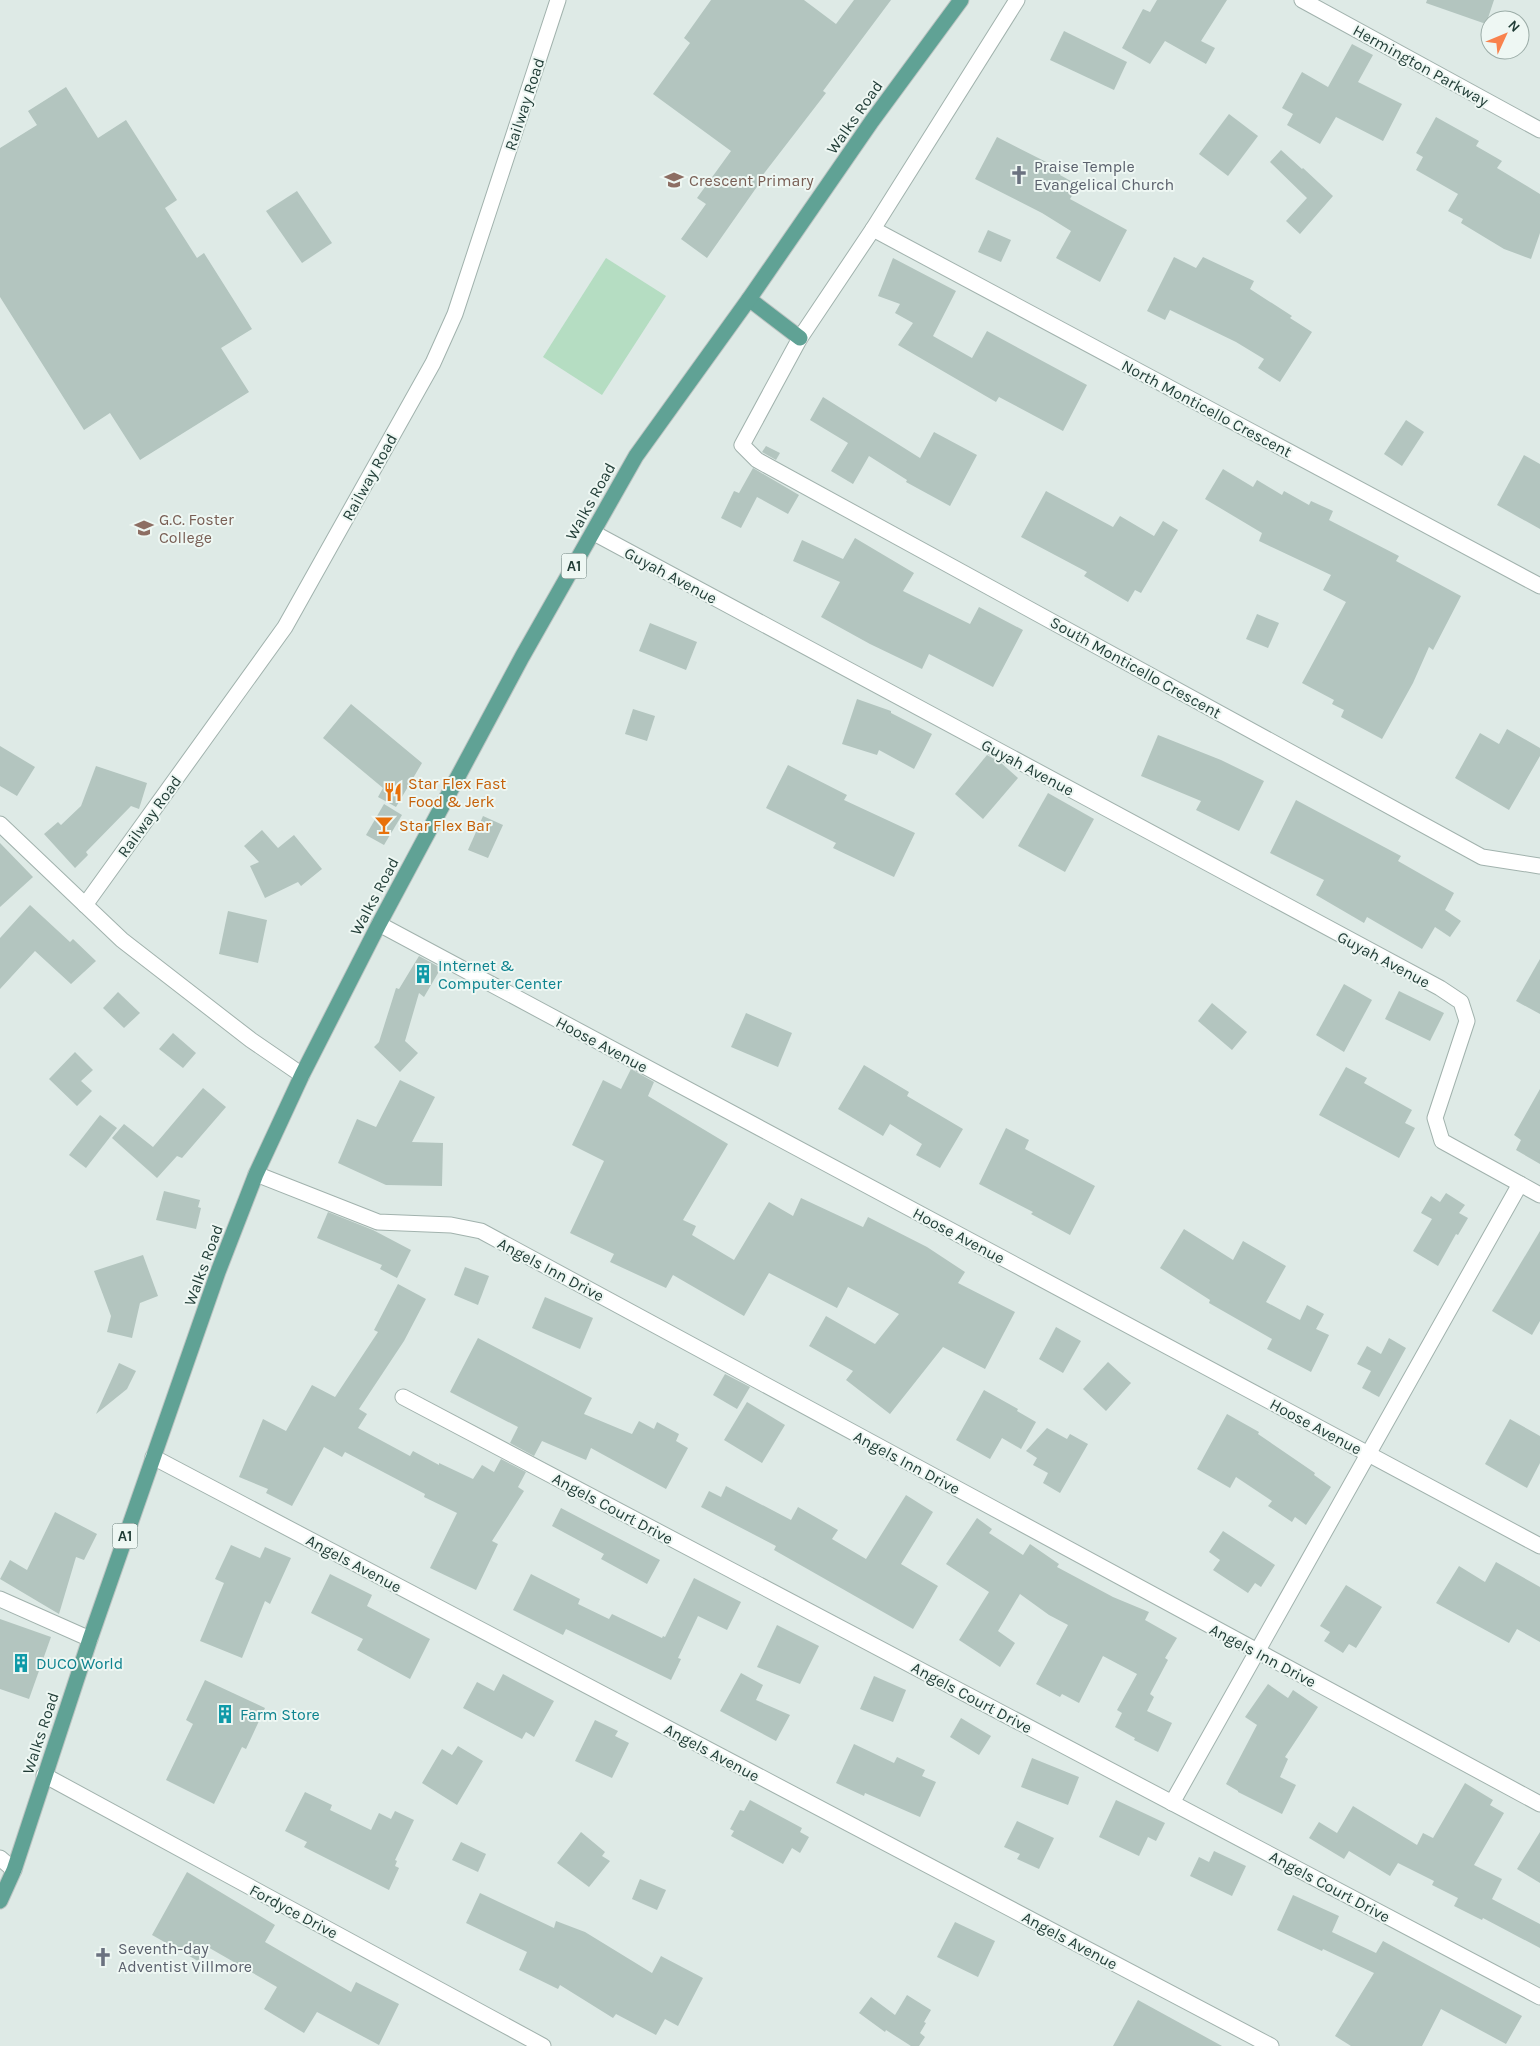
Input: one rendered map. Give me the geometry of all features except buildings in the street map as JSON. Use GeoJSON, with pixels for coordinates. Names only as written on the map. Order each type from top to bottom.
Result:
{"type":"FeatureCollection","features":[{"type":"Feature","properties":{"kind":"main road","name":"Walks Road"},"geometry":{"type":"LineString","coordinates":[[0,1901],[14,1870],[90,1638],[218,1272],[256,1174],[302,1075],[379,924],[551,604],[594,533],[636,456],[872,122],[961,0]]}},
{"type":"Feature","properties":{"kind":"main road"},"geometry":{"type":"LineString","coordinates":[[748,299],[800,338]]}},
{"type":"Feature","properties":{"kind":"street","name":"Railway Road"},"geometry":{"type":"LineString","coordinates":[[85,905],[285,627],[433,363],[454,314],[558,0]]}},
{"type":"Feature","properties":{"kind":"street"},"geometry":{"type":"LineString","coordinates":[[800,338],[873,229],[1017,0]]}},
{"type":"Feature","properties":{"kind":"street","name":"Hermington Parkway"},"geometry":{"type":"LineString","coordinates":[[1302,0],[1540,130]]}},
{"type":"Feature","properties":{"kind":"street","name":"North Monticello Crescent"},"geometry":{"type":"LineString","coordinates":[[873,229],[1540,586]]}},
{"type":"Feature","properties":{"kind":"street","name":"South Monticello Crescent"},"geometry":{"type":"LineString","coordinates":[[800,338],[742,445],[757,460],[1482,857],[1540,866]]}},
{"type":"Feature","properties":{"kind":"street","name":"Guyah Avenue"},"geometry":{"type":"LineString","coordinates":[[594,533],[1440,988],[1461,1002],[1467,1021],[1436,1118],[1442,1141],[1520,1184]]}},
{"type":"Feature","properties":{"kind":"street"},"geometry":{"type":"LineString","coordinates":[[0,824],[122,940],[251,1040],[302,1075]]}},
{"type":"Feature","properties":{"kind":"street","name":"Hoose Avenue"},"geometry":{"type":"LineString","coordinates":[[379,924],[1540,1546]]}},
{"type":"Feature","properties":{"kind":"street","name":"Angels Inn Drive"},"geometry":{"type":"LineString","coordinates":[[256,1174],[378,1222],[450,1225],[481,1231],[1540,1804]]}},
{"type":"Feature","properties":{"kind":"street"},"geometry":{"type":"LineString","coordinates":[[1172,1803],[1520,1184],[1540,1195]]}},
{"type":"Feature","properties":{"kind":"street","name":"Angels Court Drive"},"geometry":{"type":"LineString","coordinates":[[403,1397],[1540,1997]]}},
{"type":"Feature","properties":{"kind":"street","name":"Angels Avenue"},"geometry":{"type":"LineString","coordinates":[[153,1457],[1271,2046]]}},
{"type":"Feature","properties":{"kind":"street"},"geometry":{"type":"LineString","coordinates":[[0,1599],[90,1638]]}},
{"type":"Feature","properties":{"kind":"street","name":"Fordyce Drive"},"geometry":{"type":"LineString","coordinates":[[44,1775],[544,2046]]}},
{"type":"Feature","properties":{"kind":"street"},"geometry":{"type":"LineString","coordinates":[[0,1858],[14,1870]]}},
{"type":"Feature","properties":{"kind":"green space"},"geometry":{"type":"Polygon","coordinates":[[[606,258],[666,296],[602,395],[543,357],[606,258]]]}},
{"type":"Feature","properties":{"kind":"place","name":"Praise Temple Evangelical Church"},"geometry":{"type":"Point","coordinates":[1019,175]}},
{"type":"Feature","properties":{"kind":"place","name":"Crescent Primary"},"geometry":{"type":"Point","coordinates":[674,180]}},
{"type":"Feature","properties":{"kind":"place","name":"G.C. Foster College"},"geometry":{"type":"Point","coordinates":[144,528]}},
{"type":"Feature","properties":{"kind":"place","name":"Star Flex Fast Food & Jerk"},"geometry":{"type":"Point","coordinates":[393,792]}},
{"type":"Feature","properties":{"kind":"place","name":"Star Flex Bar"},"geometry":{"type":"Point","coordinates":[384,825]}},
{"type":"Feature","properties":{"kind":"place","name":"Internet & Computer Center"},"geometry":{"type":"Point","coordinates":[423,974]}},
{"type":"Feature","properties":{"kind":"place","name":"DUCO World"},"geometry":{"type":"Point","coordinates":[21,1663]}},
{"type":"Feature","properties":{"kind":"place","name":"Farm Store"},"geometry":{"type":"Point","coordinates":[225,1714]}},
{"type":"Feature","properties":{"kind":"place","name":"Seventh-day Adventist Villmore"},"geometry":{"type":"Point","coordinates":[103,1957]}}]}
